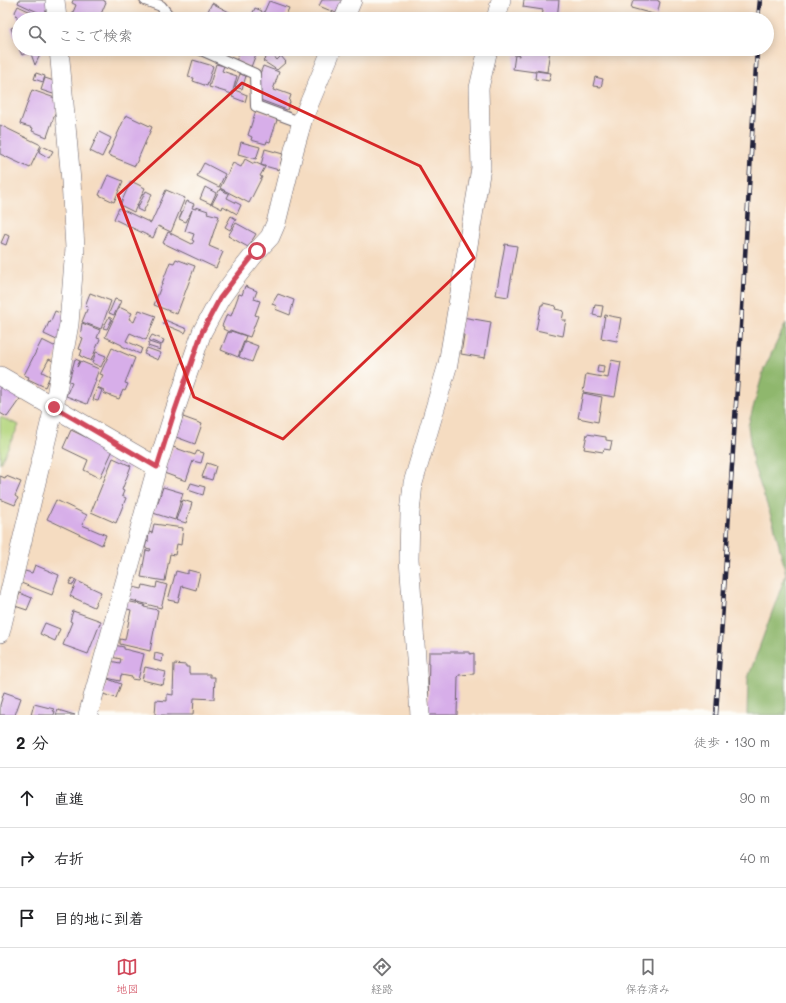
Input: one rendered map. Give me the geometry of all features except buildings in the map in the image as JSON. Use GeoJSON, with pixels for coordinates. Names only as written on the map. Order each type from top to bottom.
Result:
{"type":"FeatureCollection","features":[{"type":"Feature","properties":{"kind":"street"},"geometry":{"type":"LineString","coordinates":[[55,0],[56,12]]}},
{"type":"Feature","properties":{"kind":"street"},"geometry":{"type":"LineString","coordinates":[[347,12],[352,0]]}},
{"type":"Feature","properties":{"kind":"street"},"geometry":{"type":"LineString","coordinates":[[498,12],[501,0]]}},
{"type":"Feature","properties":{"kind":"street"},"geometry":{"type":"LineString","coordinates":[[0,633],[54,407],[69,324],[75,248],[71,181],[60,56]]}},
{"type":"Feature","properties":{"kind":"street"},"geometry":{"type":"LineString","coordinates":[[88,715],[157,467],[202,332],[220,298],[257,251],[270,238],[276,223],[302,123],[329,56]]}},
{"type":"Feature","properties":{"kind":"street"},"geometry":{"type":"LineString","coordinates":[[420,715],[409,558],[410,513],[413,483],[448,364],[480,168],[479,88],[486,56]]}},
{"type":"Feature","properties":{"kind":"street"},"geometry":{"type":"LineString","coordinates":[[0,376],[157,467]]}},
{"type":"Feature","properties":{"kind":"lane"},"geometry":{"type":"LineString","coordinates":[[145,0],[161,6],[166,12]]}},
{"type":"Feature","properties":{"kind":"lane"},"geometry":{"type":"LineString","coordinates":[[215,56],[255,74],[256,106],[302,123]]}},
{"type":"Feature","properties":{"kind":"highlighted area"},"geometry":{"type":"Polygon","coordinates":[[[242,83],[420,166],[474,258],[283,439],[194,397],[118,195],[242,83]]]}},
{"type":"Feature","properties":{"kind":"green space"},"geometry":{"type":"Polygon","coordinates":[[[786,323],[786,574],[774,525],[753,464],[748,426],[764,369],[786,323]]]}},
{"type":"Feature","properties":{"kind":"green space"},"geometry":{"type":"Polygon","coordinates":[[[0,417],[19,425],[0,464],[0,417]]]}},
{"type":"Feature","properties":{"kind":"green space"},"geometry":{"type":"Polygon","coordinates":[[[786,574],[786,715],[747,715],[748,678],[786,574]]]}},
{"type":"Feature","properties":{"kind":"railway"},"geometry":{"type":"LineString","coordinates":[[759,12],[760,0]]}},
{"type":"Feature","properties":{"kind":"railway"},"geometry":{"type":"LineString","coordinates":[[716,715],[757,56]]}},
{"type":"Feature","properties":{"kind":"route"},"geometry":{"type":"LineString","coordinates":[[54,407],[157,467],[202,332],[220,298],[257,251]]}}]}
